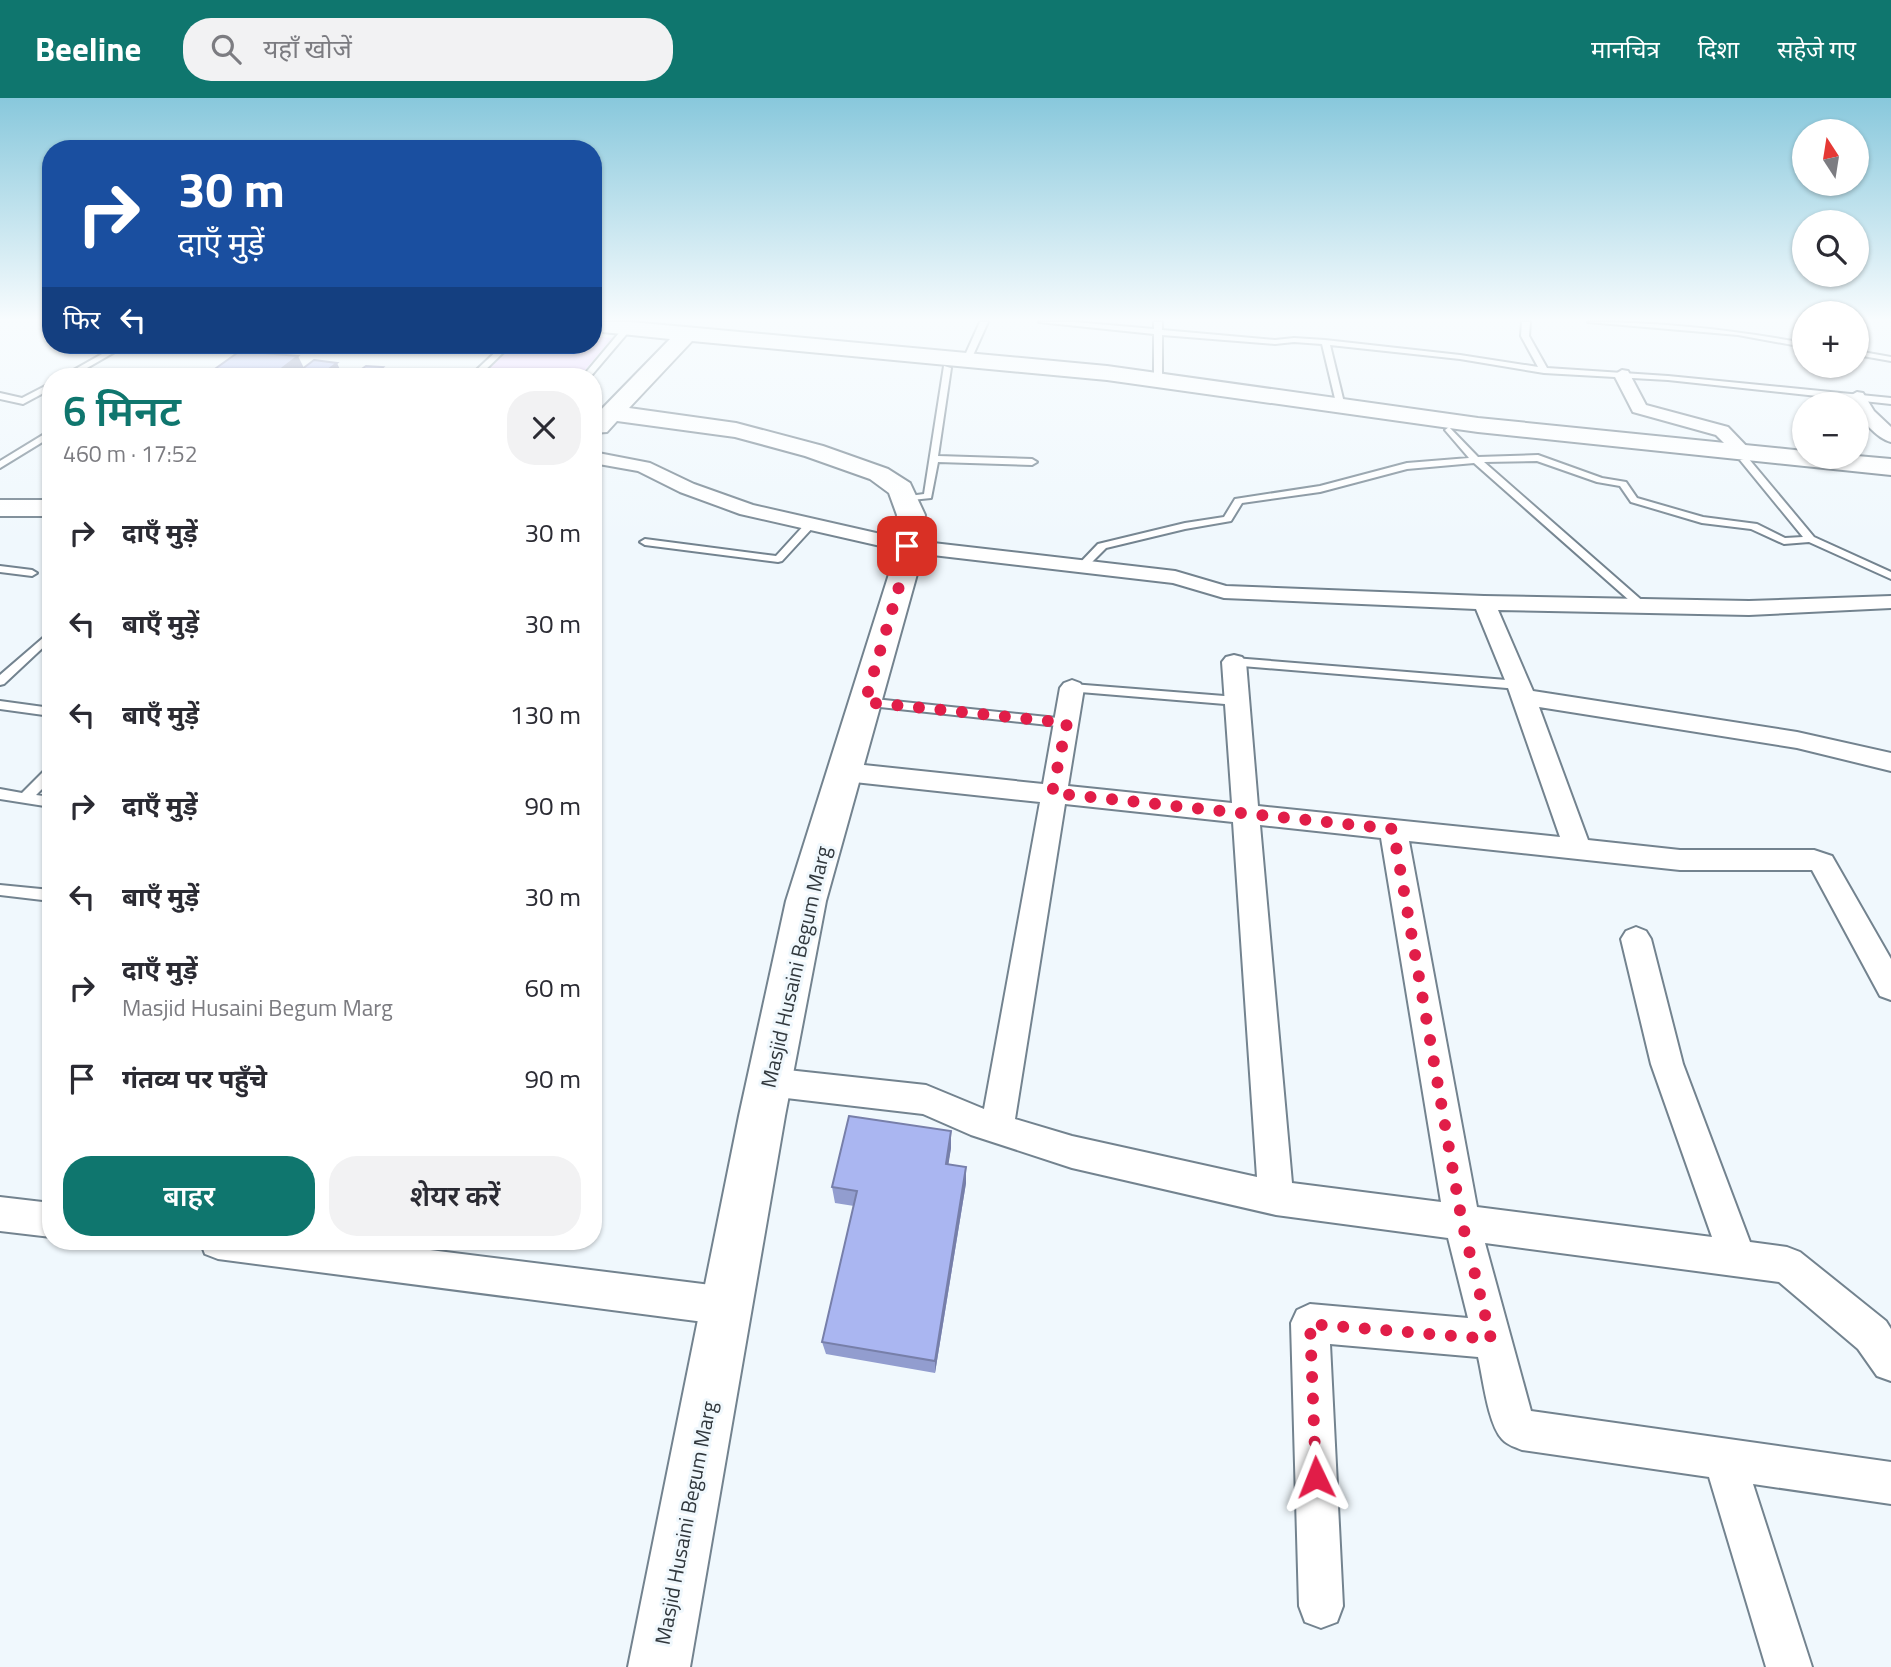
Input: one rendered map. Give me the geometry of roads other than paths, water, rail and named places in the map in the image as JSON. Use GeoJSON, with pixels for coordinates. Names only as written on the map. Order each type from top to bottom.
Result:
{"type":"FeatureCollection","features":[{"type":"Feature","properties":{"kind":"street"},"geometry":{"type":"LineString","coordinates":[[602,422],[627,395]]}},
{"type":"Feature","properties":{"kind":"street"},"geometry":{"type":"LineString","coordinates":[[1207,395],[1536,441],[1891,467]]}},
{"type":"Feature","properties":{"kind":"street"},"geometry":{"type":"LineString","coordinates":[[1264,395],[1478,425],[1891,473]]}},
{"type":"Feature","properties":{"kind":"street"},"geometry":{"type":"LineString","coordinates":[[1632,395],[1639,408],[1722,431],[1745,456]]}},
{"type":"Feature","properties":{"kind":"street"},"geometry":{"type":"LineString","coordinates":[[1869,416],[1891,437]]}},
{"type":"Feature","properties":{"kind":"street"},"geometry":{"type":"LineString","coordinates":[[602,422],[736,430],[814,451],[879,474],[901,489],[905,499]]}},
{"type":"Feature","properties":{"kind":"street"},"geometry":{"type":"LineString","coordinates":[[602,459],[643,467],[687,488],[747,510],[907,546],[1175,577],[1224,592],[1484,603],[1749,608],[1891,602]]}},
{"type":"Feature","properties":{"kind":"street","name":"Masjid Husaini Begum Marg"},"geometry":{"type":"LineString","coordinates":[[659,1667],[769,1082],[806,901],[903,573],[911,515],[905,499]]}},
{"type":"Feature","properties":{"kind":"street"},"geometry":{"type":"LineString","coordinates":[[0,508],[42,508]]}},
{"type":"Feature","properties":{"kind":"street"},"geometry":{"type":"LineString","coordinates":[[0,533],[42,508]]}},
{"type":"Feature","properties":{"kind":"street"},"geometry":{"type":"LineString","coordinates":[[1484,603],[1521,691],[1578,849]]}},
{"type":"Feature","properties":{"kind":"street"},"geometry":{"type":"LineString","coordinates":[[1234,662],[1276,1198]]}},
{"type":"Feature","properties":{"kind":"street"},"geometry":{"type":"LineString","coordinates":[[997,1128],[1072,688]]}},
{"type":"Feature","properties":{"kind":"street"},"geometry":{"type":"LineString","coordinates":[[1521,691],[1797,740],[1891,762]]}},
{"type":"Feature","properties":{"kind":"street"},"geometry":{"type":"LineString","coordinates":[[845,772],[1680,860],[1814,860],[1822,863],[1891,987]]}},
{"type":"Feature","properties":{"kind":"street"},"geometry":{"type":"LineString","coordinates":[[1393,829],[1462,1222],[1514,1423],[1522,1430],[1891,1483]]}},
{"type":"Feature","properties":{"kind":"street"},"geometry":{"type":"LineString","coordinates":[[1636,939],[1667,1064],[1738,1259]]}},
{"type":"Feature","properties":{"kind":"street"},"geometry":{"type":"LineString","coordinates":[[769,1082],[926,1100],[971,1120],[1072,1152],[1276,1198],[1787,1265],[1872,1335],[1891,1362]]}},
{"type":"Feature","properties":{"kind":"street"},"geometry":{"type":"LineString","coordinates":[[0,1214],[42,1219]]}},
{"type":"Feature","properties":{"kind":"street"},"geometry":{"type":"LineString","coordinates":[[288,1250],[727,1306]]}},
{"type":"Feature","properties":{"kind":"street"},"geometry":{"type":"LineString","coordinates":[[1321,1606],[1310,1324],[1491,1339]]}},
{"type":"Feature","properties":{"kind":"street"},"geometry":{"type":"LineString","coordinates":[[1725,1461],[1789,1667]]}},
{"type":"Feature","properties":{"kind":"lane"},"geometry":{"type":"LineString","coordinates":[[0,396],[23,401],[34,395]]}},
{"type":"Feature","properties":{"kind":"lane"},"geometry":{"type":"LineString","coordinates":[[905,499],[928,496],[933,458],[949,395]]}},
{"type":"Feature","properties":{"kind":"lane"},"geometry":{"type":"LineString","coordinates":[[1338,395],[1341,407]]}},
{"type":"Feature","properties":{"kind":"lane"},"geometry":{"type":"LineString","coordinates":[[1869,398],[1891,401]]}},
{"type":"Feature","properties":{"kind":"lane"},"geometry":{"type":"LineString","coordinates":[[1449,430],[1476,460],[1642,606]]}},
{"type":"Feature","properties":{"kind":"lane"},"geometry":{"type":"LineString","coordinates":[[0,465],[42,439]]}},
{"type":"Feature","properties":{"kind":"lane"},"geometry":{"type":"LineString","coordinates":[[1745,456],[1810,539],[1891,576]]}},
{"type":"Feature","properties":{"kind":"lane"},"geometry":{"type":"LineString","coordinates":[[933,458],[1032,462]]}},
{"type":"Feature","properties":{"kind":"lane"},"geometry":{"type":"LineString","coordinates":[[1082,566],[1102,545],[1228,519],[1238,501],[1320,489],[1407,466],[1476,460],[1538,458],[1600,480],[1623,484],[1634,499],[1667,510],[1702,520],[1753,526],[1784,541],[1810,539]]}},
{"type":"Feature","properties":{"kind":"lane"},"geometry":{"type":"LineString","coordinates":[[645,542],[778,559],[811,524]]}},
{"type":"Feature","properties":{"kind":"lane"},"geometry":{"type":"LineString","coordinates":[[0,569],[32,573]]}},
{"type":"Feature","properties":{"kind":"lane"},"geometry":{"type":"LineString","coordinates":[[0,680],[42,642]]}},
{"type":"Feature","properties":{"kind":"lane"},"geometry":{"type":"LineString","coordinates":[[1234,662],[1521,691]]}},
{"type":"Feature","properties":{"kind":"lane"},"geometry":{"type":"LineString","coordinates":[[1072,688],[1237,701]]}},
{"type":"Feature","properties":{"kind":"lane"},"geometry":{"type":"LineString","coordinates":[[865,702],[1067,723]]}},
{"type":"Feature","properties":{"kind":"lane"},"geometry":{"type":"LineString","coordinates":[[0,705],[42,711]]}},
{"type":"Feature","properties":{"kind":"lane"},"geometry":{"type":"LineString","coordinates":[[26,797],[42,781]]}},
{"type":"Feature","properties":{"kind":"lane"},"geometry":{"type":"LineString","coordinates":[[0,794],[42,800]]}},
{"type":"Feature","properties":{"kind":"lane"},"geometry":{"type":"LineString","coordinates":[[0,890],[42,895]]}}]}
